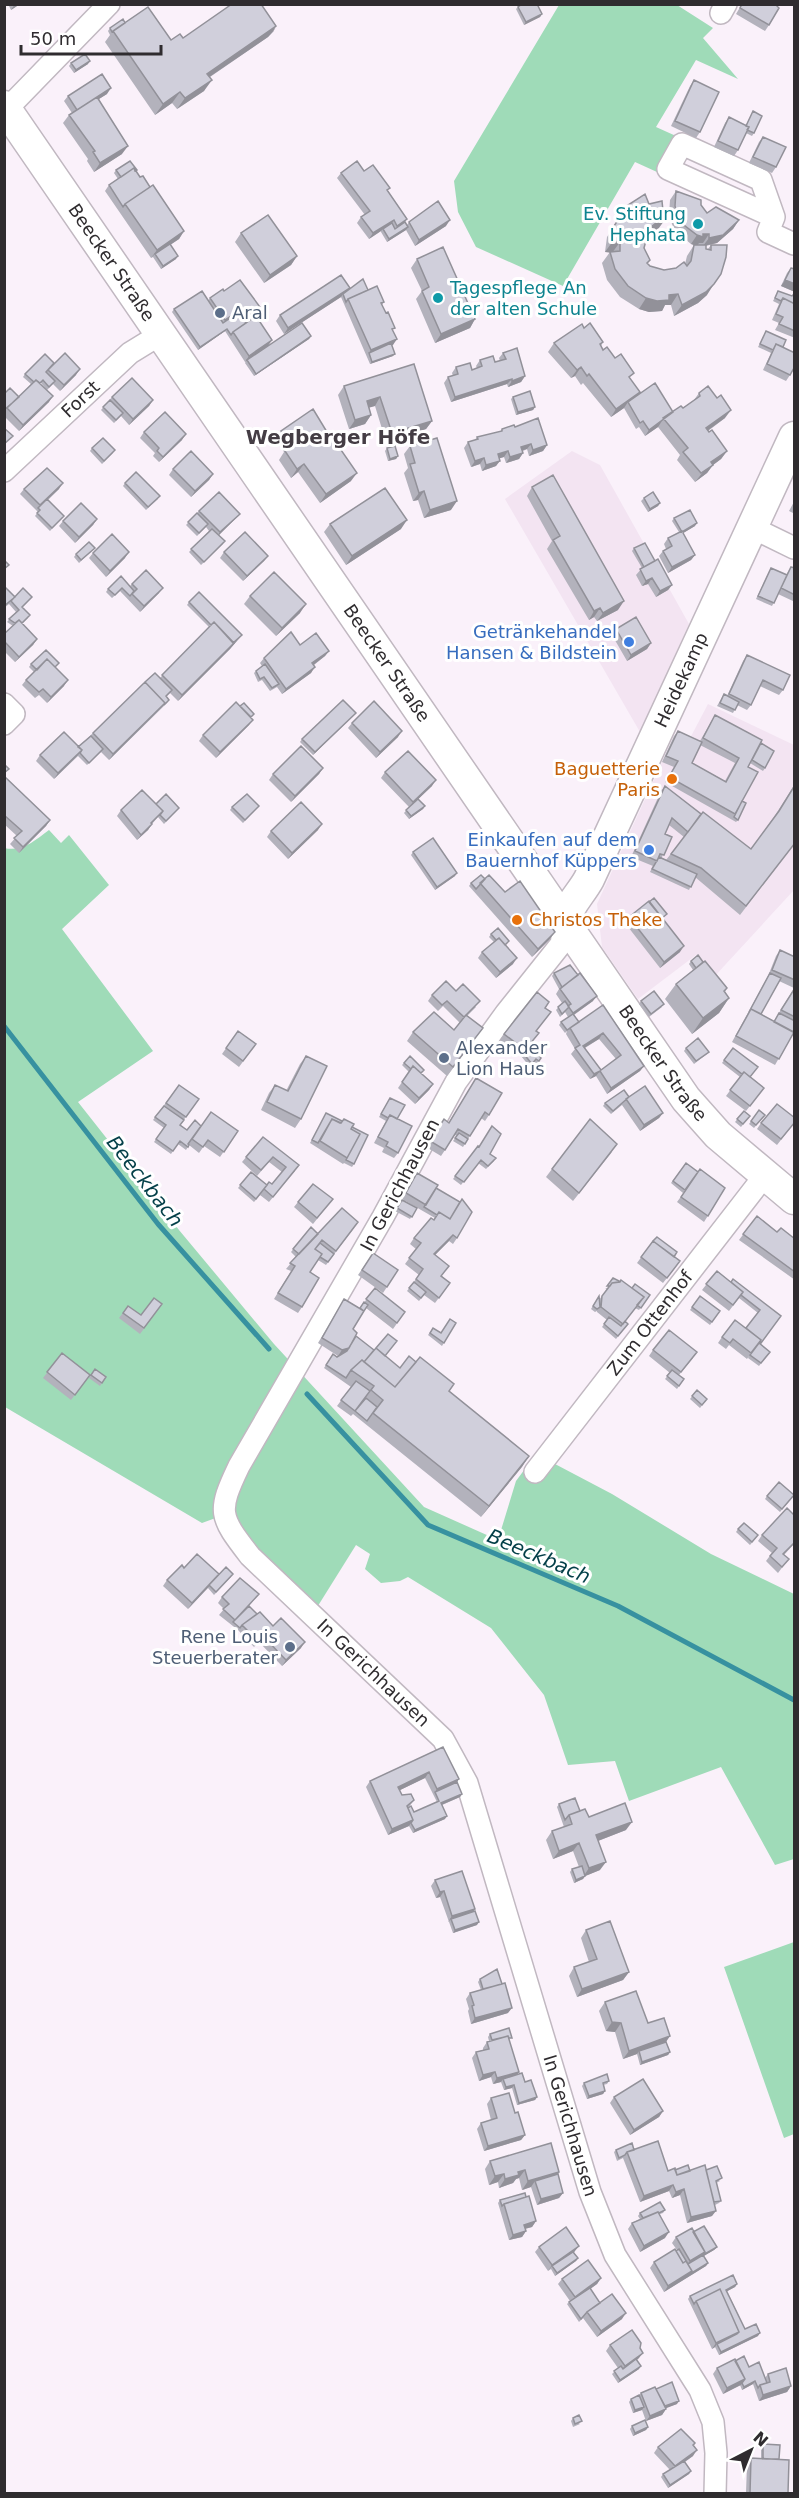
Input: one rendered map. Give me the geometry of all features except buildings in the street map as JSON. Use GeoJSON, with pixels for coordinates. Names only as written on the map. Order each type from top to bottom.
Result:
{"type":"FeatureCollection","features":[{"type":"Feature","properties":{"kind":"street"},"geometry":{"type":"LineString","coordinates":[[5,108],[109,4]]}},
{"type":"Feature","properties":{"kind":"street","name":"Beecker Straße"},"geometry":{"type":"LineString","coordinates":[[5,108],[686,1099],[718,1135],[795,1199]]}},
{"type":"Feature","properties":{"kind":"street"},"geometry":{"type":"LineString","coordinates":[[774,217],[668,169],[682,144],[761,180],[774,217],[768,232],[795,244]]}},
{"type":"Feature","properties":{"kind":"street","name":"Forst"},"geometry":{"type":"LineString","coordinates":[[4,471],[130,353],[161,334]]}},
{"type":"Feature","properties":{"kind":"street","name":"Heidekamp"},"geometry":{"type":"LineString","coordinates":[[565,921],[567,912],[589,879],[795,437]]}},
{"type":"Feature","properties":{"kind":"street"},"geometry":{"type":"LineString","coordinates":[[753,528],[795,548]]}},
{"type":"Feature","properties":{"kind":"street"},"geometry":{"type":"LineString","coordinates":[[4,704],[14,714],[4,724]]}},
{"type":"Feature","properties":{"kind":"street","name":"In Gerichhausen"},"geometry":{"type":"LineString","coordinates":[[565,921],[561,944],[456,1082],[383,1218],[239,1466],[224,1501],[223,1509],[229,1528],[250,1556],[443,1739],[457,1761],[467,1783],[590,2192],[615,2255],[700,2390],[713,2422],[716,2453],[715,2493]]}},
{"type":"Feature","properties":{"kind":"street","name":"Zum Ottenhof"},"geometry":{"type":"LineString","coordinates":[[535,1472],[765,1175]]}},
{"type":"Feature","properties":{"kind":"shaded area"},"geometry":{"type":"Polygon","coordinates":[[[572,451],[600,465],[689,624],[640,732],[505,499],[572,451]]]}},
{"type":"Feature","properties":{"kind":"shaded area"},"geometry":{"type":"Polygon","coordinates":[[[708,704],[794,745],[794,890],[714,977],[696,955],[638,999],[602,947],[597,904],[674,736],[688,742],[708,704]]]}},
{"type":"Feature","properties":{"kind":"green space"},"geometry":{"type":"Polygon","coordinates":[[[559,5],[677,5],[713,28],[703,38],[738,79],[696,60],[656,127],[676,136],[657,172],[635,162],[563,286],[476,247],[458,212],[454,181],[559,5]]]}},
{"type":"Feature","properties":{"kind":"green space"},"geometry":{"type":"Polygon","coordinates":[[[49,830],[61,843],[69,835],[109,885],[62,929],[153,1051],[78,1102],[179,1230],[274,1344],[424,1507],[498,1540],[516,1481],[536,1454],[612,1494],[711,1554],[794,1594],[794,1859],[775,1865],[721,1767],[629,1801],[615,1761],[568,1765],[544,1695],[491,1628],[408,1577],[400,1581],[381,1583],[365,1569],[370,1554],[356,1545],[316,1609],[248,1545],[232,1512],[202,1523],[5,1407],[4,848],[23,847],[49,830]]]}},
{"type":"Feature","properties":{"kind":"green space"},"geometry":{"type":"Polygon","coordinates":[[[794,1942],[794,2134],[784,2138],[724,1967],[794,1942]]]}},
{"type":"Feature","properties":{"kind":"waterway","name":"Beeckbach"},"geometry":{"type":"LineString","coordinates":[[4,1026],[158,1224],[269,1349]]}},
{"type":"Feature","properties":{"kind":"waterway","name":"Beeckbach"},"geometry":{"type":"LineString","coordinates":[[307,1394],[428,1525],[618,1606],[794,1700]]}},
{"type":"Feature","properties":{"kind":"place","name":"Ev. Stiftung Hephata"},"geometry":{"type":"Point","coordinates":[698,224]}},
{"type":"Feature","properties":{"kind":"place","name":"Tagespflege An der alten Schule"},"geometry":{"type":"Point","coordinates":[438,298]}},
{"type":"Feature","properties":{"kind":"place","name":"Aral"},"geometry":{"type":"Point","coordinates":[220,313]}},
{"type":"Feature","properties":{"kind":"place","name":"Getränkehandel Hansen & Bildstein"},"geometry":{"type":"Point","coordinates":[629,642]}},
{"type":"Feature","properties":{"kind":"place","name":"Baguetterie Paris"},"geometry":{"type":"Point","coordinates":[672,779]}},
{"type":"Feature","properties":{"kind":"place","name":"Einkaufen auf dem Bauernhof Küppers"},"geometry":{"type":"Point","coordinates":[649,850]}},
{"type":"Feature","properties":{"kind":"place","name":"Christos Theke"},"geometry":{"type":"Point","coordinates":[517,920]}},
{"type":"Feature","properties":{"kind":"place","name":"Alexander Lion Haus"},"geometry":{"type":"Point","coordinates":[444,1058]}},
{"type":"Feature","properties":{"kind":"place","name":"Rene Louis Steuerberater"},"geometry":{"type":"Point","coordinates":[290,1647]}},
{"type":"Feature","properties":{"kind":"district","name":"Wegberger Höfe"},"geometry":{"type":"Point","coordinates":[338,437]}}]}
